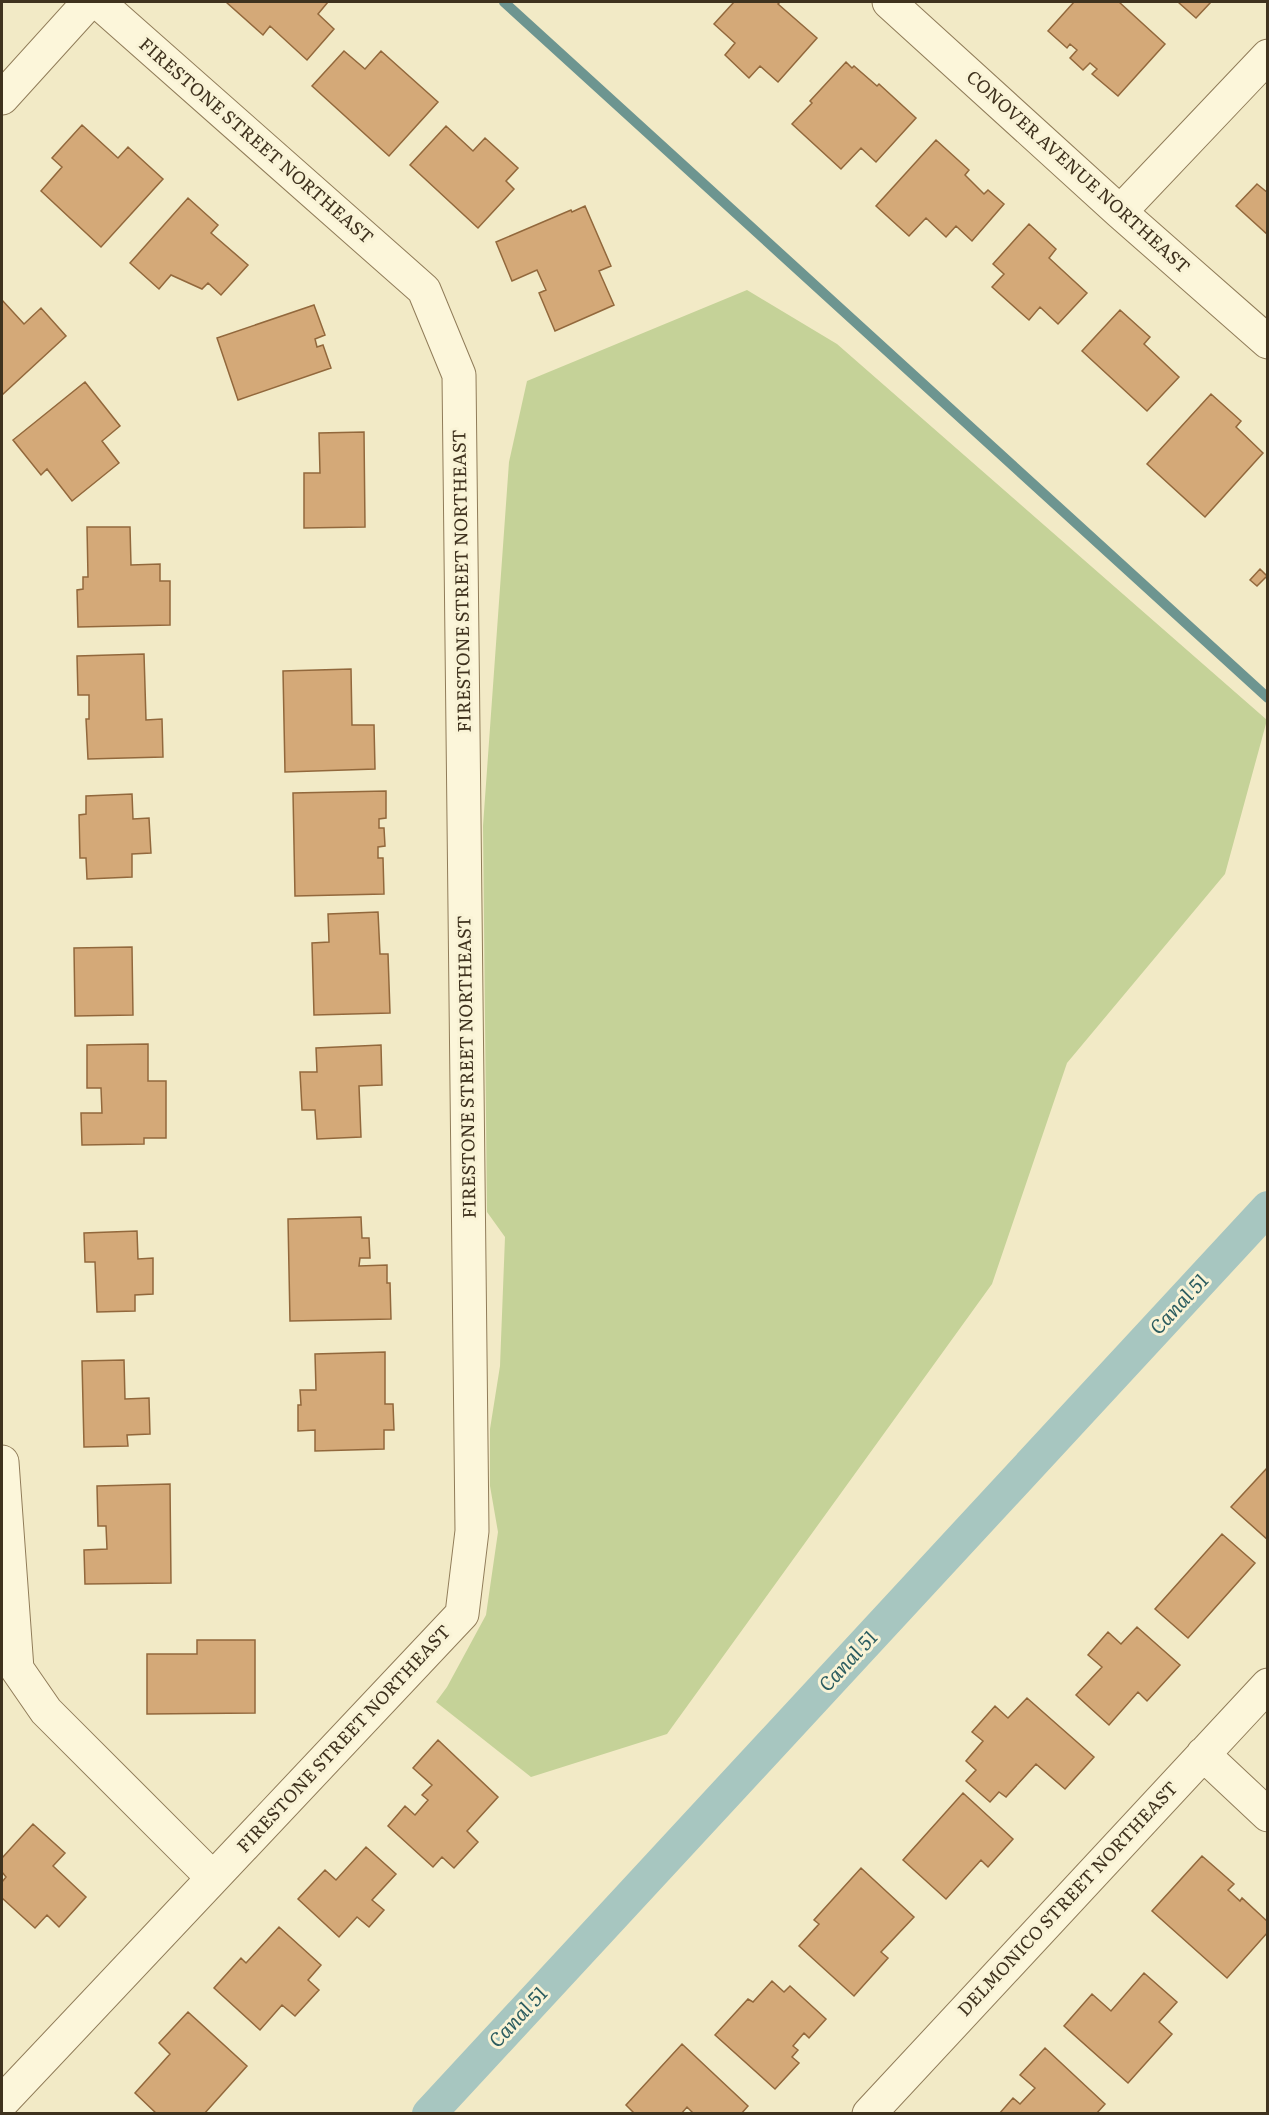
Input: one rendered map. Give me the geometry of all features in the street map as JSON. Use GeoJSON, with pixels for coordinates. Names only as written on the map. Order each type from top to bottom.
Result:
{"type":"FeatureCollection","features":[{"type":"Feature","properties":{"kind":"street"},"geometry":{"type":"LineString","coordinates":[[2,98],[89,2]]}},
{"type":"Feature","properties":{"kind":"street","name":"FIRESTONE STREET NORTHEAST"},"geometry":{"type":"LineString","coordinates":[[2,2103],[212,1877],[462,1614],[472,1531],[459,375],[424,290],[98,2]]}},
{"type":"Feature","properties":{"kind":"street","name":"CONOVER AVENUE NORTHEAST"},"geometry":{"type":"LineString","coordinates":[[889,2],[1120,212],[1268,342]]}},
{"type":"Feature","properties":{"kind":"street"},"geometry":{"type":"LineString","coordinates":[[1120,212],[1268,56]]}},
{"type":"Feature","properties":{"kind":"street"},"geometry":{"type":"LineString","coordinates":[[2,1462],[17,1669],[46,1711],[212,1877]]}},
{"type":"Feature","properties":{"kind":"street","name":"DELMONICO STREET NORTHEAST"},"geometry":{"type":"LineString","coordinates":[[869,2114],[1268,1685]]}},
{"type":"Feature","properties":{"kind":"street"},"geometry":{"type":"LineString","coordinates":[[1203,1755],[1268,1815]]}},
{"type":"Feature","properties":{"kind":"green space"},"geometry":{"type":"Polygon","coordinates":[[[747,290],[837,344],[1267,720],[1225,874],[1067,1063],[992,1284],[667,1734],[531,1777],[436,1702],[447,1687],[486,1615],[498,1532],[490,1486],[490,1429],[500,1366],[505,1237],[487,1212],[483,826],[509,462],[527,381],[747,290]]]}},
{"type":"Feature","properties":{"kind":"building"},"geometry":{"type":"Polygon","coordinates":[[[226,2],[328,2],[318,14],[334,29],[307,60],[270,26],[263,35],[226,2]]]}},
{"type":"Feature","properties":{"kind":"building"},"geometry":{"type":"Polygon","coordinates":[[[734,2],[780,2],[778,4],[817,38],[778,82],[760,66],[749,78],[725,55],[735,43],[714,24],[734,2]]]}},
{"type":"Feature","properties":{"kind":"building"},"geometry":{"type":"Polygon","coordinates":[[[1074,2],[1119,2],[1165,44],[1118,96],[1092,74],[1097,69],[1090,63],[1083,70],[1070,58],[1077,50],[1070,44],[1067,48],[1048,31],[1074,2]]]}},
{"type":"Feature","properties":{"kind":"building"},"geometry":{"type":"Polygon","coordinates":[[[1178,2],[1211,2],[1196,18],[1178,2]]]}},
{"type":"Feature","properties":{"kind":"building"},"geometry":{"type":"Polygon","coordinates":[[[344,51],[365,69],[381,51],[438,102],[389,156],[312,86],[344,51]]]}},
{"type":"Feature","properties":{"kind":"building"},"geometry":{"type":"Polygon","coordinates":[[[846,62],[877,86],[879,84],[916,118],[876,162],[861,148],[841,169],[792,124],[846,62]]]}},
{"type":"Feature","properties":{"kind":"building"},"geometry":{"type":"Polygon","coordinates":[[[82,125],[118,158],[128,147],[163,179],[101,247],[41,191],[62,167],[52,158],[82,125]]]}},
{"type":"Feature","properties":{"kind":"building"},"geometry":{"type":"Polygon","coordinates":[[[446,126],[473,151],[485,138],[518,168],[506,181],[514,189],[478,228],[410,165],[446,126]]]}},
{"type":"Feature","properties":{"kind":"building"},"geometry":{"type":"Polygon","coordinates":[[[936,140],[969,170],[965,175],[984,194],[988,190],[1004,204],[972,241],[956,226],[946,237],[926,218],[909,236],[876,206],[936,140]]]}},
{"type":"Feature","properties":{"kind":"building"},"geometry":{"type":"Polygon","coordinates":[[[1257,184],[1268,193],[1268,235],[1236,206],[1257,184]]]}},
{"type":"Feature","properties":{"kind":"building"},"geometry":{"type":"Polygon","coordinates":[[[188,198],[218,225],[211,233],[248,265],[221,295],[208,283],[202,289],[171,275],[159,289],[130,263],[188,198]]]}},
{"type":"Feature","properties":{"kind":"building"},"geometry":{"type":"Polygon","coordinates":[[[585,206],[611,266],[599,271],[614,305],[555,331],[539,293],[546,290],[537,270],[512,281],[496,242],[585,206]]]}},
{"type":"Feature","properties":{"kind":"building"},"geometry":{"type":"Polygon","coordinates":[[[1029,224],[1056,249],[1049,258],[1087,293],[1058,324],[1040,307],[1029,320],[992,287],[1004,274],[993,264],[1029,224]]]}},
{"type":"Feature","properties":{"kind":"building"},"geometry":{"type":"Polygon","coordinates":[[[2,300],[24,324],[41,308],[66,336],[2,395],[2,300]]]}},
{"type":"Feature","properties":{"kind":"building"},"geometry":{"type":"Polygon","coordinates":[[[314,305],[325,335],[315,339],[317,347],[323,345],[331,368],[238,400],[217,338],[314,305]]]}},
{"type":"Feature","properties":{"kind":"building"},"geometry":{"type":"Polygon","coordinates":[[[1120,310],[1150,337],[1144,344],[1179,377],[1147,411],[1082,351],[1120,310]]]}},
{"type":"Feature","properties":{"kind":"building"},"geometry":{"type":"Polygon","coordinates":[[[85,382],[120,426],[102,441],[119,463],[72,501],[47,469],[41,475],[13,440],[85,382]]]}},
{"type":"Feature","properties":{"kind":"building"},"geometry":{"type":"Polygon","coordinates":[[[1211,394],[1241,421],[1236,427],[1263,453],[1205,517],[1147,464],[1211,394]]]}},
{"type":"Feature","properties":{"kind":"building"},"geometry":{"type":"Polygon","coordinates":[[[364,432],[365,527],[304,528],[304,473],[320,473],[319,433],[364,432]]]}},
{"type":"Feature","properties":{"kind":"building"},"geometry":{"type":"Polygon","coordinates":[[[87,527],[130,527],[131,565],[160,564],[160,581],[170,581],[170,625],[78,627],[77,590],[83,589],[83,577],[88,577],[87,527]]]}},
{"type":"Feature","properties":{"kind":"building"},"geometry":{"type":"Polygon","coordinates":[[[1260,569],[1267,576],[1257,586],[1250,580],[1260,569]]]}},
{"type":"Feature","properties":{"kind":"building"},"geometry":{"type":"Polygon","coordinates":[[[144,654],[146,720],[162,719],[163,757],[88,759],[86,719],[89,719],[89,695],[78,695],[77,656],[144,654]]]}},
{"type":"Feature","properties":{"kind":"building"},"geometry":{"type":"Polygon","coordinates":[[[351,669],[352,725],[374,725],[375,769],[285,772],[283,671],[351,669]]]}},
{"type":"Feature","properties":{"kind":"building"},"geometry":{"type":"Polygon","coordinates":[[[386,791],[386,818],[379,819],[379,828],[384,828],[385,846],[378,847],[378,858],[383,858],[384,894],[295,896],[293,793],[386,791]]]}},
{"type":"Feature","properties":{"kind":"building"},"geometry":{"type":"Polygon","coordinates":[[[132,794],[133,819],[149,818],[151,853],[132,854],[132,877],[87,879],[86,858],[80,858],[79,815],[86,814],[86,796],[132,794]]]}},
{"type":"Feature","properties":{"kind":"building"},"geometry":{"type":"Polygon","coordinates":[[[378,912],[380,954],[388,954],[390,1013],[314,1015],[312,943],[329,942],[328,914],[378,912]]]}},
{"type":"Feature","properties":{"kind":"building"},"geometry":{"type":"Polygon","coordinates":[[[132,947],[133,1015],[75,1016],[74,948],[132,947]]]}},
{"type":"Feature","properties":{"kind":"building"},"geometry":{"type":"Polygon","coordinates":[[[148,1044],[148,1081],[166,1081],[166,1138],[144,1138],[144,1144],[82,1145],[81,1113],[102,1113],[101,1088],[87,1088],[87,1045],[148,1044]]]}},
{"type":"Feature","properties":{"kind":"building"},"geometry":{"type":"Polygon","coordinates":[[[381,1045],[382,1085],[359,1086],[361,1137],[317,1139],[315,1110],[302,1110],[300,1072],[317,1072],[316,1048],[381,1045]]]}},
{"type":"Feature","properties":{"kind":"building"},"geometry":{"type":"Polygon","coordinates":[[[361,1217],[362,1238],[369,1238],[370,1258],[360,1258],[359,1266],[387,1265],[391,1319],[290,1321],[288,1219],[361,1217]]]}},
{"type":"Feature","properties":{"kind":"building"},"geometry":{"type":"Polygon","coordinates":[[[137,1231],[138,1259],[153,1258],[153,1294],[135,1295],[135,1311],[97,1312],[95,1262],[85,1262],[84,1233],[137,1231]]]}},
{"type":"Feature","properties":{"kind":"building"},"geometry":{"type":"Polygon","coordinates":[[[385,1352],[385,1404],[393,1404],[394,1430],[384,1430],[384,1449],[315,1451],[315,1430],[298,1431],[298,1405],[301,1405],[300,1390],[316,1390],[315,1354],[385,1352]]]}},
{"type":"Feature","properties":{"kind":"building"},"geometry":{"type":"Polygon","coordinates":[[[124,1360],[125,1399],[149,1398],[150,1434],[127,1435],[128,1446],[84,1447],[82,1361],[124,1360]]]}},
{"type":"Feature","properties":{"kind":"building"},"geometry":{"type":"Polygon","coordinates":[[[1268,1467],[1268,1540],[1231,1507],[1268,1467]]]}},
{"type":"Feature","properties":{"kind":"building"},"geometry":{"type":"Polygon","coordinates":[[[170,1484],[171,1583],[85,1584],[84,1550],[107,1549],[106,1526],[98,1526],[97,1486],[170,1484]]]}},
{"type":"Feature","properties":{"kind":"building"},"geometry":{"type":"Polygon","coordinates":[[[1222,1534],[1255,1563],[1188,1638],[1155,1609],[1222,1534]]]}},
{"type":"Feature","properties":{"kind":"building"},"geometry":{"type":"Polygon","coordinates":[[[1137,1627],[1180,1665],[1147,1701],[1138,1692],[1109,1725],[1076,1695],[1102,1667],[1088,1655],[1108,1632],[1121,1644],[1137,1627]]]}},
{"type":"Feature","properties":{"kind":"building"},"geometry":{"type":"Polygon","coordinates":[[[197,1640],[255,1640],[255,1713],[147,1714],[147,1654],[197,1654],[197,1640]]]}},
{"type":"Feature","properties":{"kind":"building"},"geometry":{"type":"Polygon","coordinates":[[[1027,1698],[1094,1757],[1065,1789],[1036,1764],[1006,1797],[999,1792],[990,1802],[966,1781],[976,1770],[966,1761],[983,1741],[972,1732],[995,1706],[1008,1718],[1027,1698]]]}},
{"type":"Feature","properties":{"kind":"building"},"geometry":{"type":"Polygon","coordinates":[[[438,1740],[498,1797],[467,1831],[478,1842],[454,1868],[442,1857],[433,1867],[388,1826],[405,1806],[415,1815],[428,1800],[422,1795],[432,1785],[413,1768],[438,1740]]]}},
{"type":"Feature","properties":{"kind":"building"},"geometry":{"type":"Polygon","coordinates":[[[963,1793],[1013,1839],[988,1867],[981,1860],[946,1899],[903,1860],[963,1793]]]}},
{"type":"Feature","properties":{"kind":"building"},"geometry":{"type":"Polygon","coordinates":[[[33,1824],[65,1853],[53,1866],[86,1897],[59,1927],[47,1915],[35,1928],[2,1898],[2,1882],[6,1877],[2,1872],[2,1858],[33,1824]]]}},
{"type":"Feature","properties":{"kind":"building"},"geometry":{"type":"Polygon","coordinates":[[[366,1847],[396,1874],[372,1900],[384,1910],[369,1927],[357,1917],[339,1937],[298,1899],[325,1870],[336,1880],[366,1847]]]}},
{"type":"Feature","properties":{"kind":"building"},"geometry":{"type":"Polygon","coordinates":[[[1202,1856],[1234,1884],[1228,1890],[1240,1901],[1242,1898],[1268,1922],[1268,1932],[1227,1978],[1152,1911],[1202,1856]]]}},
{"type":"Feature","properties":{"kind":"building"},"geometry":{"type":"Polygon","coordinates":[[[861,1868],[914,1917],[881,1952],[888,1958],[854,1996],[799,1946],[819,1924],[814,1920],[861,1868]]]}},
{"type":"Feature","properties":{"kind":"building"},"geometry":{"type":"Polygon","coordinates":[[[279,1927],[321,1965],[308,1980],[319,1990],[295,2016],[282,2005],[260,2030],[214,1988],[241,1958],[246,1963],[279,1927]]]}},
{"type":"Feature","properties":{"kind":"building"},"geometry":{"type":"Polygon","coordinates":[[[1144,1973],[1177,2002],[1159,2022],[1172,2034],[1128,2083],[1064,2026],[1092,1994],[1111,2011],[1144,1973]]]}},
{"type":"Feature","properties":{"kind":"building"},"geometry":{"type":"Polygon","coordinates":[[[772,1981],[784,1992],[790,1986],[826,2019],[809,2038],[804,2033],[793,2046],[798,2050],[792,2057],[799,2063],[775,2089],[715,2035],[748,1999],[753,2002],[772,1981]]]}},
{"type":"Feature","properties":{"kind":"building"},"geometry":{"type":"Polygon","coordinates":[[[188,2012],[247,2066],[204,2114],[157,2114],[135,2093],[170,2054],[159,2043],[188,2012]]]}},
{"type":"Feature","properties":{"kind":"building"},"geometry":{"type":"Polygon","coordinates":[[[682,2044],[748,2106],[741,2114],[694,2114],[687,2107],[681,2114],[635,2114],[626,2105],[682,2044]]]}},
{"type":"Feature","properties":{"kind":"building"},"geometry":{"type":"Polygon","coordinates":[[[1045,2048],[1105,2104],[1096,2114],[999,2114],[1013,2098],[1020,2104],[1035,2088],[1020,2075],[1045,2048]]]}},
{"type":"Feature","properties":{"kind":"waterway"},"geometry":{"type":"LineString","coordinates":[[504,2],[1268,698]]}},
{"type":"Feature","properties":{"kind":"waterway","name":"Canal 51"},"geometry":{"type":"LineString","coordinates":[[429,2114],[1268,1208]]}}]}
